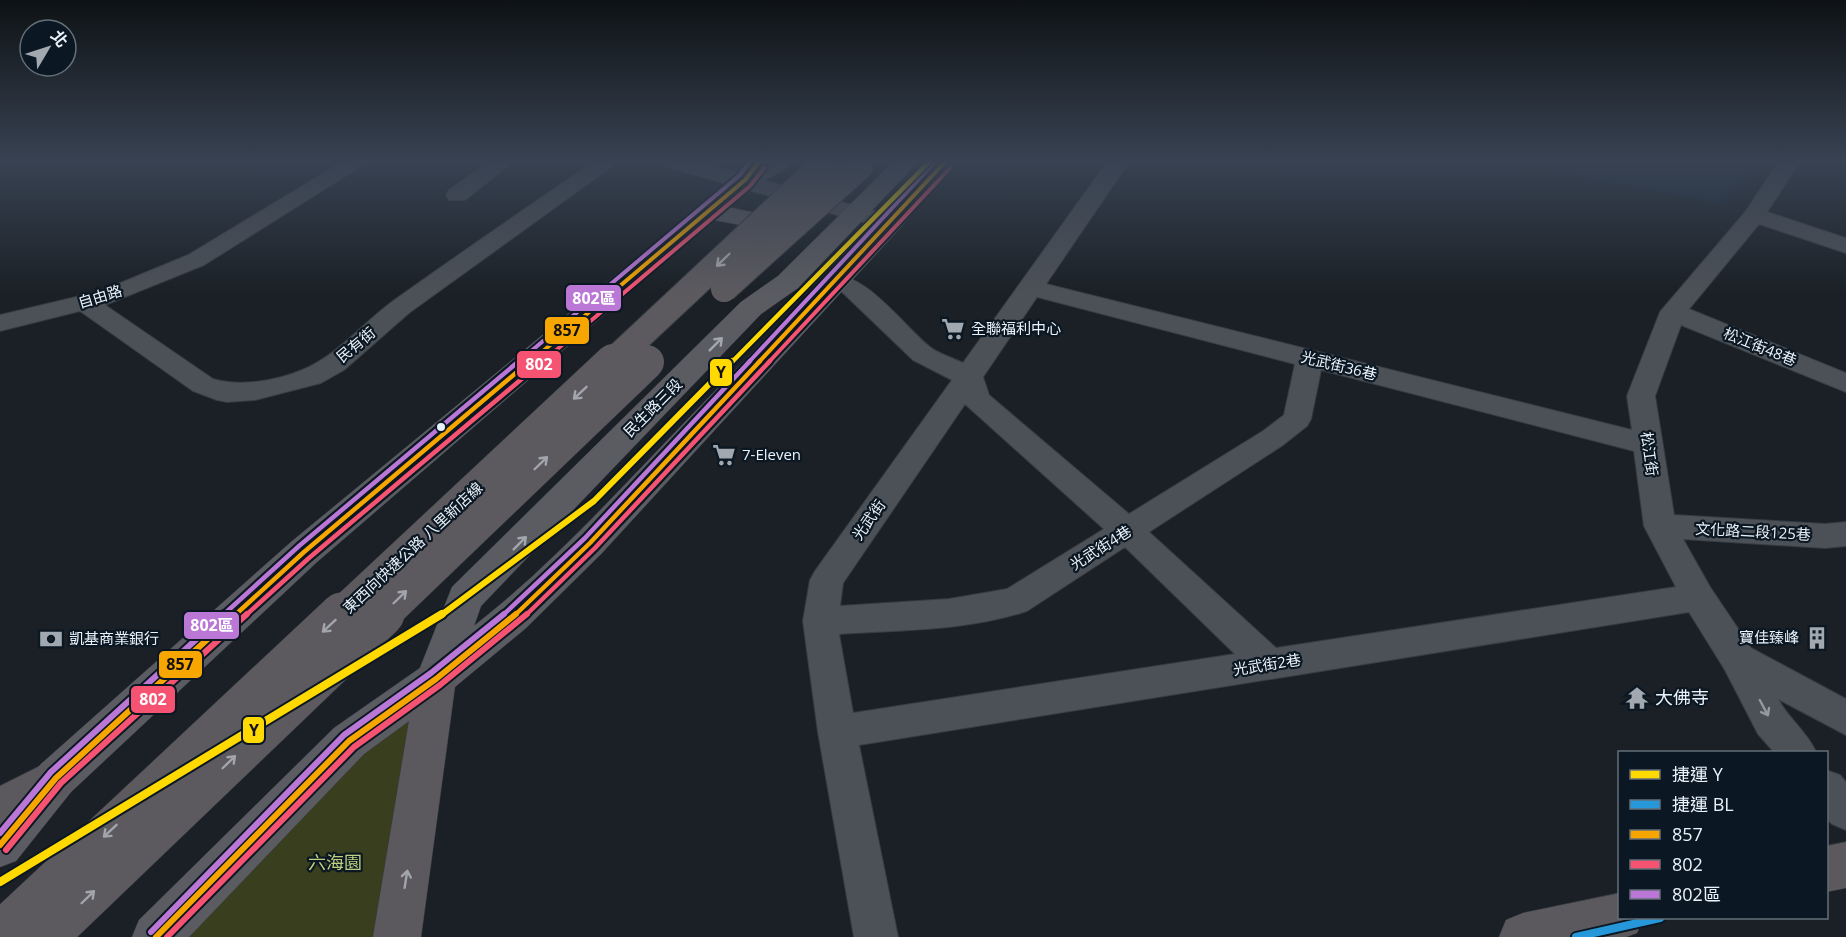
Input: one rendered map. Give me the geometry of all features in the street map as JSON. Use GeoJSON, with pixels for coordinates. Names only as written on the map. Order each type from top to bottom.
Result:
{"type":"FeatureCollection","features":[{"type":"Feature","properties":{"kind":"highway","name":"東西向快速公路 八里新店線"},"geometry":{"type":"LineString","coordinates":[[0,934],[806,206]]}},
{"type":"Feature","properties":{"kind":"highway","name":"東西向快速公路 八里新店線"},"geometry":{"type":"LineString","coordinates":[[46,937],[809,206]]}},
{"type":"Feature","properties":{"kind":"main road"},"geometry":{"type":"LineString","coordinates":[[0,845],[56,778],[304,552],[714,206]]}},
{"type":"Feature","properties":{"kind":"main road","name":"民生路三段"},"geometry":{"type":"LineString","coordinates":[[436,679],[465,598],[751,308],[788,282],[865,206]]}},
{"type":"Feature","properties":{"kind":"main road"},"geometry":{"type":"LineString","coordinates":[[156,937],[349,741],[436,679],[513,617],[590,543],[906,206]]}},
{"type":"Feature","properties":{"kind":"main road"},"geometry":{"type":"LineString","coordinates":[[708,211],[801,229],[808,236],[806,243],[769,279],[751,308]]}},
{"type":"Feature","properties":{"kind":"main road"},"geometry":{"type":"LineString","coordinates":[[397,937],[436,679]]}},
{"type":"Feature","properties":{"kind":"main road"},"geometry":{"type":"LineString","coordinates":[[0,809],[56,778]]}},
{"type":"Feature","properties":{"kind":"main road"},"geometry":{"type":"LineString","coordinates":[[1828,869],[1846,865]]}},
{"type":"Feature","properties":{"kind":"main road"},"geometry":{"type":"LineString","coordinates":[[1523,937],[1618,916]]}},
{"type":"Feature","properties":{"kind":"street","name":"自由路"},"geometry":{"type":"LineString","coordinates":[[0,323],[109,297],[196,260],[285,206]]}},
{"type":"Feature","properties":{"kind":"street","name":"民有街"},"geometry":{"type":"LineString","coordinates":[[85,303],[203,385],[226,393],[255,391],[311,377],[334,364],[400,308],[545,206]]}},
{"type":"Feature","properties":{"kind":"street"},"geometry":{"type":"LineString","coordinates":[[837,206],[891,223]]}},
{"type":"Feature","properties":{"kind":"street","name":"光武街"},"geometry":{"type":"LineString","coordinates":[[876,937],[837,732],[820,621],[827,580],[1088,206]]}},
{"type":"Feature","properties":{"kind":"street","name":"松江街"},"geometry":{"type":"LineString","coordinates":[[1760,206],[1673,312],[1641,396],[1660,526],[1698,597],[1738,659],[1771,722],[1795,751]]}},
{"type":"Feature","properties":{"kind":"street"},"geometry":{"type":"LineString","coordinates":[[1754,215],[1846,246]]}},
{"type":"Feature","properties":{"kind":"street"},"geometry":{"type":"LineString","coordinates":[[835,281],[850,286],[922,354],[969,377],[976,399],[1128,531],[1270,665]]}},
{"type":"Feature","properties":{"kind":"street","name":"光武街36巷"},"geometry":{"type":"LineString","coordinates":[[1031,288],[1647,444]]}},
{"type":"Feature","properties":{"kind":"street","name":"松江街48巷"},"geometry":{"type":"LineString","coordinates":[[1673,312],[1846,383]]}},
{"type":"Feature","properties":{"kind":"street","name":"光武街4巷"},"geometry":{"type":"LineString","coordinates":[[820,621],[949,613],[1015,601],[1273,438],[1297,419],[1310,358]]}},
{"type":"Feature","properties":{"kind":"street","name":"文化路二段125巷"},"geometry":{"type":"LineString","coordinates":[[1660,526],[1825,536],[1846,534]]}},
{"type":"Feature","properties":{"kind":"street","name":"光武街2巷"},"geometry":{"type":"LineString","coordinates":[[837,732],[1698,597]]}},
{"type":"Feature","properties":{"kind":"street"},"geometry":{"type":"LineString","coordinates":[[1738,659],[1846,718]]}},
{"type":"Feature","properties":{"kind":"street"},"geometry":{"type":"LineString","coordinates":[[1828,789],[1846,811]]}},
{"type":"Feature","properties":{"kind":"green space","name":"六海園"},"geometry":{"type":"Polygon","coordinates":[[[436,679],[397,937],[168,937],[436,679]]]}},
{"type":"Feature","properties":{"kind":"metro line","name":"Y"},"geometry":{"type":"LineString","coordinates":[[0,882],[412,635],[468,597],[594,501],[886,206]]}},
{"type":"Feature","properties":{"kind":"metro line","name":"BL"},"geometry":{"type":"LineString","coordinates":[[1576,937],[1656,919]]}},
{"type":"Feature","properties":{"kind":"transit line","name":"802區"},"geometry":{"type":"LineString","coordinates":[[0,833],[51,772],[299,546],[703,206]]}},
{"type":"Feature","properties":{"kind":"transit line","name":"857"},"geometry":{"type":"LineString","coordinates":[[0,845],[56,778],[304,552],[715,206]]}},
{"type":"Feature","properties":{"kind":"transit line","name":"802"},"geometry":{"type":"LineString","coordinates":[[6,850],[61,783],[309,558],[727,206]]}},
{"type":"Feature","properties":{"kind":"transit line","name":"802區"},"geometry":{"type":"LineString","coordinates":[[151,932],[344,735],[431,673],[508,611],[585,538],[894,206]]}},
{"type":"Feature","properties":{"kind":"transit line","name":"857"},"geometry":{"type":"LineString","coordinates":[[156,937],[349,741],[436,679],[513,617],[590,543],[904,206]]}},
{"type":"Feature","properties":{"kind":"transit line","name":"802"},"geometry":{"type":"LineString","coordinates":[[167,937],[354,747],[440,685],[518,623],[595,548],[915,206]]}},
{"type":"Feature","properties":{"kind":"place","name":"全聯福利中心"},"geometry":{"type":"Point","coordinates":[953,329]}},
{"type":"Feature","properties":{"kind":"place","name":"7-Eleven"},"geometry":{"type":"Point","coordinates":[724,455]}},
{"type":"Feature","properties":{"kind":"place","name":"寶佳臻峰"},"geometry":{"type":"Point","coordinates":[1817,638]}},
{"type":"Feature","properties":{"kind":"place","name":"凱基商業銀行"},"geometry":{"type":"Point","coordinates":[51,639]}},
{"type":"Feature","properties":{"kind":"place","name":"大佛寺"},"geometry":{"type":"Point","coordinates":[1637,698]}}]}
